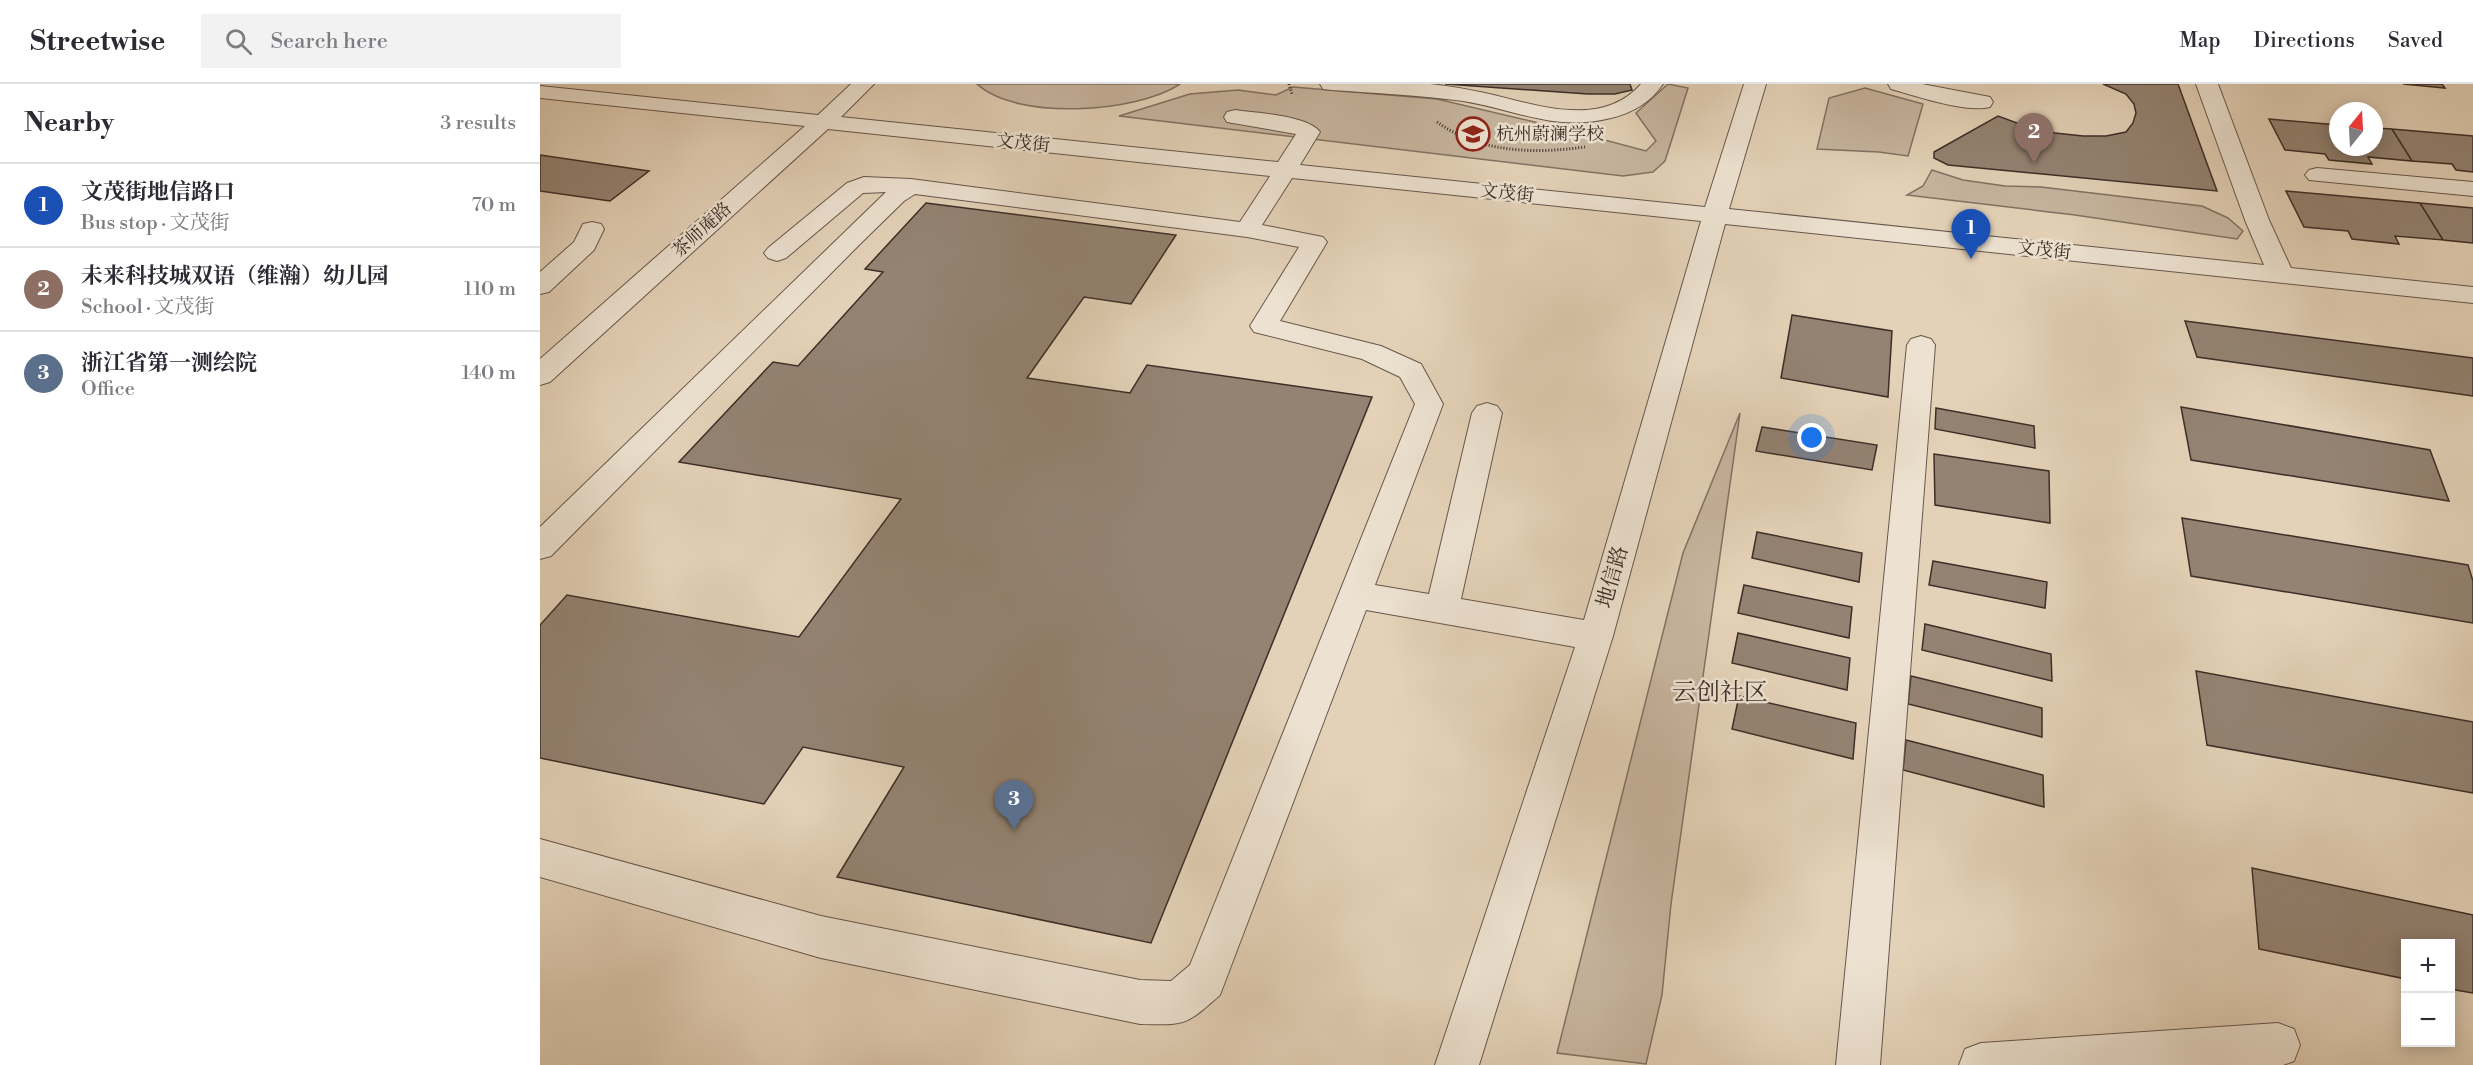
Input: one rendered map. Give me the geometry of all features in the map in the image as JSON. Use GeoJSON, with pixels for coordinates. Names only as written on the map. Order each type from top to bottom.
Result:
{"type":"FeatureCollection","features":[{"type":"Feature","properties":{"kind":"street","name":"茶师庵路"},"geometry":{"type":"LineString","coordinates":[[540,375],[824,122],[863,84]]}},
{"type":"Feature","properties":{"kind":"street"},"geometry":{"type":"LineString","coordinates":[[1330,84],[1463,95],[1553,117],[1599,114],[1626,107],[1645,94],[1652,84]]}},
{"type":"Feature","properties":{"kind":"street","name":"地信路"},"geometry":{"type":"LineString","coordinates":[[1457,1065],[1596,636],[1715,215],[1755,84]]}},
{"type":"Feature","properties":{"kind":"street"},"geometry":{"type":"LineString","coordinates":[[1899,84],[1936,95],[1982,102]]}},
{"type":"Feature","properties":{"kind":"street"},"geometry":{"type":"LineString","coordinates":[[2207,84],[2257,220],[2281,274]]}},
{"type":"Feature","properties":{"kind":"street","name":"文茂街"},"geometry":{"type":"LineString","coordinates":[[540,92],[2473,295]]}},
{"type":"Feature","properties":{"kind":"street"},"geometry":{"type":"LineString","coordinates":[[1235,117],[1296,126],[1309,132],[1247,230]]}},
{"type":"Feature","properties":{"kind":"street"},"geometry":{"type":"LineString","coordinates":[[2317,175],[2473,189]]}},
{"type":"Feature","properties":{"kind":"street"},"geometry":{"type":"LineString","coordinates":[[540,858],[821,937],[1140,1002],[1179,1003],[1205,980],[1429,404],[1412,371],[1371,352],[1264,326],[1314,242],[1247,230],[911,186],[864,184],[855,188],[777,253]]}},
{"type":"Feature","properties":{"kind":"street"},"geometry":{"type":"LineString","coordinates":[[540,547],[850,240],[896,196],[911,186]]}},
{"type":"Feature","properties":{"kind":"street"},"geometry":{"type":"LineString","coordinates":[[540,286],[585,245],[592,229]]}},
{"type":"Feature","properties":{"kind":"street"},"geometry":{"type":"LineString","coordinates":[[1858,1065],[1921,345]]}},
{"type":"Feature","properties":{"kind":"street"},"geometry":{"type":"LineString","coordinates":[[1442,609],[1487,413]]}},
{"type":"Feature","properties":{"kind":"street"},"geometry":{"type":"LineString","coordinates":[[1354,595],[1596,636]]}},
{"type":"Feature","properties":{"kind":"street"},"geometry":{"type":"LineString","coordinates":[[1982,1065],[2278,1045]]}},
{"type":"Feature","properties":{"kind":"path"},"geometry":{"type":"LineString","coordinates":[[1431,117],[1443,127],[1478,143],[1509,150],[1539,152],[1588,147]]}},
{"type":"Feature","properties":{"kind":"shaded area"},"geometry":{"type":"Polygon","coordinates":[[[977,84],[1180,84],[1160,94],[1135,101],[1077,109],[1019,104],[995,96],[977,84]]]}},
{"type":"Feature","properties":{"kind":"shaded area"},"geometry":{"type":"Polygon","coordinates":[[[1668,84],[1688,88],[1665,161],[1653,172],[1623,176],[1119,116],[1190,94],[1238,90],[1276,95],[1293,87],[1437,99],[1646,151],[1656,141],[1636,113],[1668,84]]]}},
{"type":"Feature","properties":{"kind":"shaded area"},"geometry":{"type":"Polygon","coordinates":[[[1865,88],[1923,104],[1908,156],[1817,149],[1829,98],[1865,88]]]}},
{"type":"Feature","properties":{"kind":"shaded area"},"geometry":{"type":"Polygon","coordinates":[[[1932,170],[1963,180],[2005,186],[2041,187],[2202,206],[2228,218],[2243,231],[2237,239],[2075,215],[1907,195],[1923,186],[1932,170]]]}},
{"type":"Feature","properties":{"kind":"shaded area"},"geometry":{"type":"Polygon","coordinates":[[[1740,413],[1671,904],[1662,995],[1646,1064],[1557,1053],[1683,553],[1740,413]]]}},
{"type":"Feature","properties":{"kind":"building"},"geometry":{"type":"Polygon","coordinates":[[[1445,84],[1630,84],[1632,90],[1615,94],[1588,94],[1445,84]]]}},
{"type":"Feature","properties":{"kind":"building"},"geometry":{"type":"Polygon","coordinates":[[[2103,84],[2178,84],[2217,191],[1948,165],[1934,158],[1934,152],[1998,116],[2028,127],[2055,133],[2106,136],[2126,132],[2133,123],[2136,113],[2134,104],[2126,94],[2103,84]]]}},
{"type":"Feature","properties":{"kind":"building"},"geometry":{"type":"Polygon","coordinates":[[[2403,84],[2442,84],[2445,88],[2403,84]]]}},
{"type":"Feature","properties":{"kind":"building"},"geometry":{"type":"Polygon","coordinates":[[[2269,119],[2329,124],[2329,156],[2383,156],[2383,128],[2392,129],[2412,161],[2368,157],[2372,164],[2329,160],[2325,154],[2285,150],[2269,119]]]}},
{"type":"Feature","properties":{"kind":"building"},"geometry":{"type":"Polygon","coordinates":[[[2392,129],[2473,136],[2473,172],[2456,170],[2452,164],[2412,161],[2392,129]]]}},
{"type":"Feature","properties":{"kind":"building"},"geometry":{"type":"Polygon","coordinates":[[[540,155],[649,171],[610,201],[540,191],[540,155]]]}},
{"type":"Feature","properties":{"kind":"building"},"geometry":{"type":"Polygon","coordinates":[[[2286,191],[2420,203],[2443,240],[2395,236],[2399,244],[2352,239],[2348,231],[2304,227],[2286,191]]]}},
{"type":"Feature","properties":{"kind":"building"},"geometry":{"type":"Polygon","coordinates":[[[926,203],[1176,235],[1131,304],[1084,297],[1027,378],[1130,393],[1147,365],[1372,397],[1151,943],[837,877],[904,767],[803,747],[764,804],[540,758],[540,625],[567,595],[799,637],[901,499],[679,462],[773,362],[798,366],[883,272],[865,269],[926,203]]]}},
{"type":"Feature","properties":{"kind":"building"},"geometry":{"type":"Polygon","coordinates":[[[2420,203],[2473,208],[2473,243],[2443,240],[2420,203]]]}},
{"type":"Feature","properties":{"kind":"building"},"geometry":{"type":"Polygon","coordinates":[[[1792,315],[1892,331],[1888,397],[1781,378],[1792,315]]]}},
{"type":"Feature","properties":{"kind":"building"},"geometry":{"type":"Polygon","coordinates":[[[2185,321],[2473,358],[2473,396],[2197,357],[2185,321]]]}},
{"type":"Feature","properties":{"kind":"building"},"geometry":{"type":"Polygon","coordinates":[[[2181,407],[2430,450],[2449,501],[2191,460],[2181,407]]]}},
{"type":"Feature","properties":{"kind":"building"},"geometry":{"type":"Polygon","coordinates":[[[1936,408],[2034,426],[2035,448],[1935,429],[1936,408]]]}},
{"type":"Feature","properties":{"kind":"building"},"geometry":{"type":"Polygon","coordinates":[[[1762,427],[1877,445],[1872,470],[1756,451],[1762,427]]]}},
{"type":"Feature","properties":{"kind":"building"},"geometry":{"type":"Polygon","coordinates":[[[1934,454],[2049,471],[2050,523],[1935,505],[1934,454]]]}},
{"type":"Feature","properties":{"kind":"building"},"geometry":{"type":"Polygon","coordinates":[[[2182,518],[2468,565],[2473,581],[2473,623],[2191,576],[2182,518]]]}},
{"type":"Feature","properties":{"kind":"building"},"geometry":{"type":"Polygon","coordinates":[[[1757,532],[1862,553],[1859,582],[1752,558],[1757,532]]]}},
{"type":"Feature","properties":{"kind":"building"},"geometry":{"type":"Polygon","coordinates":[[[1933,561],[2047,582],[2045,608],[1929,585],[1933,561]]]}},
{"type":"Feature","properties":{"kind":"building"},"geometry":{"type":"Polygon","coordinates":[[[1744,585],[1852,607],[1849,638],[1738,613],[1744,585]]]}},
{"type":"Feature","properties":{"kind":"building"},"geometry":{"type":"Polygon","coordinates":[[[1925,624],[2051,654],[2052,681],[1922,650],[1925,624]]]}},
{"type":"Feature","properties":{"kind":"building"},"geometry":{"type":"Polygon","coordinates":[[[1738,633],[1850,658],[1847,690],[1732,663],[1738,633]]]}},
{"type":"Feature","properties":{"kind":"building"},"geometry":{"type":"Polygon","coordinates":[[[2196,671],[2473,722],[2473,793],[2207,745],[2196,671]]]}},
{"type":"Feature","properties":{"kind":"building"},"geometry":{"type":"Polygon","coordinates":[[[1911,676],[2042,708],[2042,737],[1908,704],[1911,676]]]}},
{"type":"Feature","properties":{"kind":"building"},"geometry":{"type":"Polygon","coordinates":[[[1739,696],[1856,723],[1853,759],[1732,729],[1739,696]]]}},
{"type":"Feature","properties":{"kind":"building"},"geometry":{"type":"Polygon","coordinates":[[[1906,740],[2043,775],[2044,807],[1903,770],[1906,740]]]}},
{"type":"Feature","properties":{"kind":"building"},"geometry":{"type":"Polygon","coordinates":[[[2252,868],[2473,915],[2473,993],[2455,990],[2455,939],[2401,939],[2401,978],[2259,949],[2252,868]]]}},
{"type":"Feature","properties":{"kind":"place","name":"杭州蔚澜学校"},"geometry":{"type":"Point","coordinates":[1473,134]}},
{"type":"Feature","properties":{"kind":"place","name":"未来科技城双语（维瀚）幼儿园"},"geometry":{"type":"Point","coordinates":[2034,163]}},
{"type":"Feature","properties":{"kind":"place","name":"文茂街地信路口"},"geometry":{"type":"Point","coordinates":[1971,259]}},
{"type":"Feature","properties":{"kind":"place","name":"浙江省第一测绘院"},"geometry":{"type":"Point","coordinates":[1014,830]}},
{"type":"Feature","properties":{"kind":"district","name":"云创社区"},"geometry":{"type":"Point","coordinates":[1720,693]}}]}
